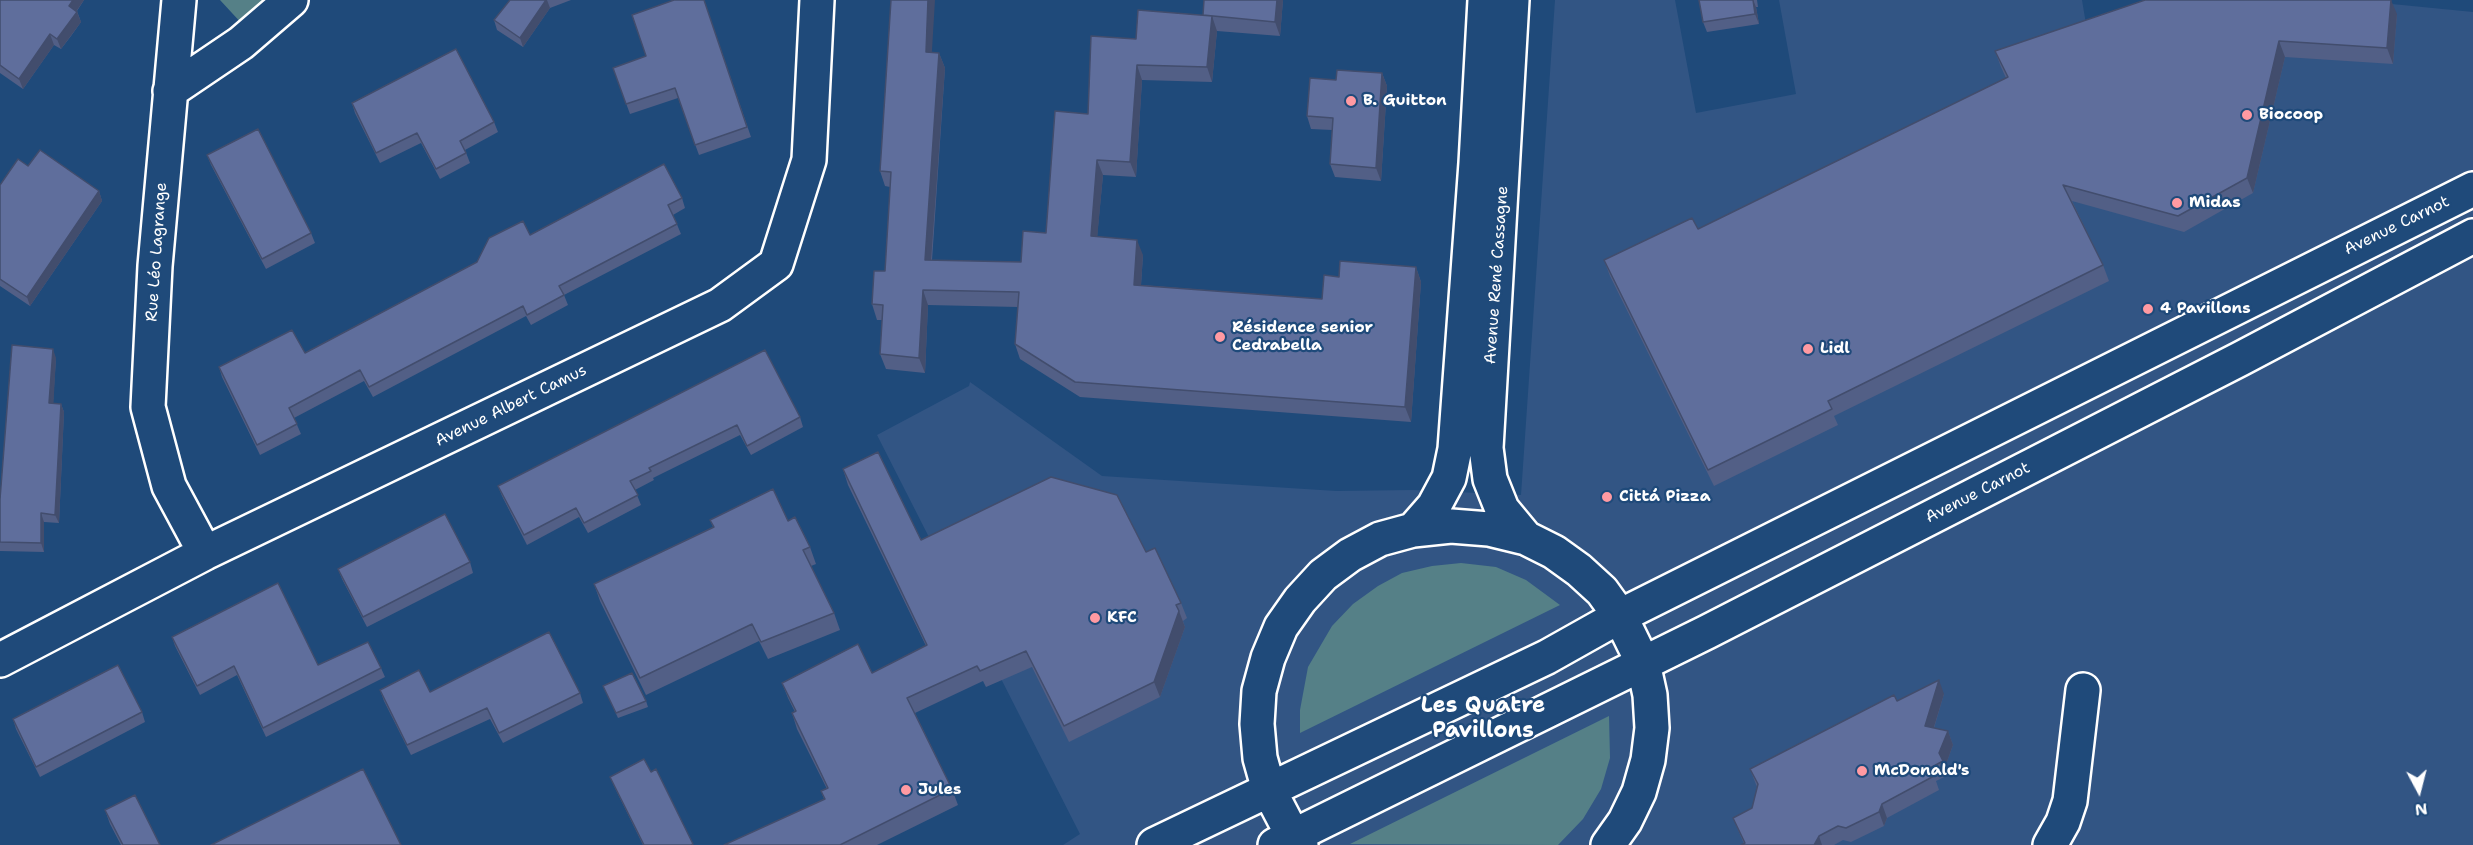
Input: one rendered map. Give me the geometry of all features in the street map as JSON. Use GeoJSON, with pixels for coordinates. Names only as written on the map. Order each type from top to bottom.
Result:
{"type":"FeatureCollection","features":[{"type":"Feature","properties":{"kind":"main road","name":"Rue Léo Lagrange"},"geometry":{"type":"LineString","coordinates":[[179,0],[155,266],[148,406],[169,486],[205,553]]}},
{"type":"Feature","properties":{"kind":"main road"},"geometry":{"type":"LineString","coordinates":[[170,92],[241,43],[291,0]]}},
{"type":"Feature","properties":{"kind":"main road","name":"Avenue Albert Camus"},"geometry":{"type":"LineString","coordinates":[[0,660],[205,553],[720,306],[776,264],[809,160],[817,0]]}},
{"type":"Feature","properties":{"kind":"main road","name":"Avenue René Cassagne"},"geometry":{"type":"LineString","coordinates":[[1413,530],[1434,506],[1449,478],[1455,449],[1476,164],[1485,0]]}},
{"type":"Feature","properties":{"kind":"main road","name":"Avenue René Cassagne"},"geometry":{"type":"LineString","coordinates":[[1512,0],[1486,448],[1490,479],[1502,509],[1526,538]]}},
{"type":"Feature","properties":{"kind":"main road","name":"Avenue Carnot"},"geometry":{"type":"LineString","coordinates":[[1154,845],[1547,657],[1620,616],[2473,189]]}},
{"type":"Feature","properties":{"kind":"main road","name":"Avenue Carnot"},"geometry":{"type":"LineString","coordinates":[[1290,842],[2240,359],[2473,236]]}},
{"type":"Feature","properties":{"kind":"main road"},"geometry":{"type":"LineString","coordinates":[[1290,842],[1269,790],[1260,758],[1257,724],[1259,691],[1268,658],[1281,627],[1300,600],[1323,575],[1350,555],[1380,539],[1413,530],[1451,526],[1489,528],[1526,538],[1554,552],[1602,591],[1620,616],[1643,663],[1650,695],[1652,728],[1648,760],[1639,792],[1625,821],[1608,845]]}},
{"type":"Feature","properties":{"kind":"main road"},"geometry":{"type":"LineString","coordinates":[[2050,845],[2063,822],[2070,801],[2083,690]]}},
{"type":"Feature","properties":{"kind":"shaded area"},"geometry":{"type":"Polygon","coordinates":[[[1555,0],[1675,0],[1696,113],[1796,94],[1779,0],[2082,0],[2086,24],[2159,0],[2392,4],[2473,12],[2473,845],[1063,845],[1080,834],[877,435],[969,386],[970,382],[1102,476],[1336,491],[1413,490],[1521,495],[1555,0]]]}},
{"type":"Feature","properties":{"kind":"green space"},"geometry":{"type":"Polygon","coordinates":[[[220,0],[273,0],[244,26],[220,0]]]}},
{"type":"Feature","properties":{"kind":"green space"},"geometry":{"type":"Polygon","coordinates":[[[1461,563],[1496,567],[1526,580],[1560,605],[1300,733],[1300,710],[1308,667],[1332,626],[1353,604],[1378,586],[1402,573],[1432,566],[1461,563]]]}},
{"type":"Feature","properties":{"kind":"green space"},"geometry":{"type":"Polygon","coordinates":[[[1609,716],[1610,758],[1601,789],[1583,819],[1558,845],[1350,844],[1609,716]]]}},
{"type":"Feature","properties":{"kind":"building"},"geometry":{"type":"Polygon","coordinates":[[[0,0],[73,0],[69,6],[77,12],[57,39],[50,34],[19,79],[0,65],[0,0]]]}},
{"type":"Feature","properties":{"kind":"building"},"geometry":{"type":"Polygon","coordinates":[[[510,0],[546,0],[520,38],[494,20],[510,0]]]}},
{"type":"Feature","properties":{"kind":"building"},"geometry":{"type":"Polygon","coordinates":[[[674,0],[704,0],[747,127],[695,145],[675,88],[626,104],[613,68],[646,56],[632,15],[674,0]]]}},
{"type":"Feature","properties":{"kind":"building"},"geometry":{"type":"Polygon","coordinates":[[[891,0],[928,0],[926,52],[939,53],[925,260],[1021,262],[1023,231],[1046,233],[1055,111],[1088,114],[1091,36],[1136,39],[1138,10],[1212,16],[1207,67],[1137,65],[1130,162],[1097,160],[1091,236],[1137,240],[1134,285],[1322,299],[1324,275],[1339,277],[1340,261],[1416,267],[1405,407],[1075,382],[1015,344],[1019,292],[923,290],[919,358],[880,354],[883,305],[872,304],[874,271],[885,271],[891,172],[880,171],[891,0]]]}},
{"type":"Feature","properties":{"kind":"building"},"geometry":{"type":"Polygon","coordinates":[[[1204,0],[1277,0],[1275,22],[1203,15],[1204,0]]]}},
{"type":"Feature","properties":{"kind":"building"},"geometry":{"type":"Polygon","coordinates":[[[1699,0],[1753,0],[1755,14],[1703,22],[1699,0]]]}},
{"type":"Feature","properties":{"kind":"building"},"geometry":{"type":"Polygon","coordinates":[[[2145,0],[2391,0],[2387,48],[2279,41],[2247,178],[2178,216],[2063,185],[2103,265],[1828,401],[1832,409],[1708,470],[1604,260],[1692,218],[1698,229],[2008,77],[1995,51],[2145,0]]]}},
{"type":"Feature","properties":{"kind":"building"},"geometry":{"type":"Polygon","coordinates":[[[456,49],[494,122],[460,141],[466,153],[436,169],[417,133],[376,153],[352,103],[456,49]]]}},
{"type":"Feature","properties":{"kind":"building"},"geometry":{"type":"Polygon","coordinates":[[[1337,70],[1382,73],[1376,168],[1330,164],[1333,118],[1307,116],[1310,78],[1336,80],[1337,70]]]}},
{"type":"Feature","properties":{"kind":"building"},"geometry":{"type":"Polygon","coordinates":[[[258,129],[311,233],[262,259],[207,155],[258,129]]]}},
{"type":"Feature","properties":{"kind":"building"},"geometry":{"type":"Polygon","coordinates":[[[40,150],[99,191],[27,297],[0,279],[0,185],[18,159],[28,166],[40,150]]]}},
{"type":"Feature","properties":{"kind":"building"},"geometry":{"type":"Polygon","coordinates":[[[664,164],[682,198],[668,205],[677,224],[559,286],[564,295],[527,315],[523,306],[369,387],[360,370],[289,408],[297,424],[257,445],[219,367],[292,330],[305,353],[477,262],[489,238],[523,221],[530,235],[664,164]]]}},
{"type":"Feature","properties":{"kind":"building"},"geometry":{"type":"Polygon","coordinates":[[[12,345],[53,349],[49,403],[61,404],[55,515],[41,513],[41,543],[0,542],[0,499],[12,345]]]}},
{"type":"Feature","properties":{"kind":"building"},"geometry":{"type":"Polygon","coordinates":[[[765,350],[800,417],[747,446],[737,425],[649,468],[651,471],[630,481],[638,495],[584,523],[576,508],[524,535],[498,486],[765,350]]]}},
{"type":"Feature","properties":{"kind":"building"},"geometry":{"type":"Polygon","coordinates":[[[878,452],[921,540],[1051,477],[1117,495],[1146,552],[1155,548],[1181,603],[1176,605],[1179,611],[1154,682],[1064,726],[1026,651],[980,671],[977,666],[907,698],[952,789],[840,845],[724,845],[825,799],[821,791],[828,788],[792,713],[796,711],[782,683],[858,644],[872,673],[927,645],[843,469],[878,452]]]}},
{"type":"Feature","properties":{"kind":"building"},"geometry":{"type":"Polygon","coordinates":[[[773,489],[788,521],[795,517],[810,547],[803,550],[834,613],[761,642],[752,624],[640,678],[594,584],[714,527],[710,520],[773,489]]]}},
{"type":"Feature","properties":{"kind":"building"},"geometry":{"type":"Polygon","coordinates":[[[445,514],[470,562],[363,617],[338,569],[445,514]]]}},
{"type":"Feature","properties":{"kind":"building"},"geometry":{"type":"Polygon","coordinates":[[[278,583],[318,665],[368,642],[381,668],[263,728],[234,666],[197,686],[172,637],[278,583]]]}},
{"type":"Feature","properties":{"kind":"building"},"geometry":{"type":"Polygon","coordinates":[[[549,632],[580,693],[499,733],[487,708],[407,745],[380,690],[419,670],[430,692],[549,632]]]}},
{"type":"Feature","properties":{"kind":"building"},"geometry":{"type":"Polygon","coordinates":[[[118,665],[142,712],[36,767],[13,719],[118,665]]]}},
{"type":"Feature","properties":{"kind":"building"},"geometry":{"type":"Polygon","coordinates":[[[632,673],[646,701],[616,713],[603,686],[632,673]]]}},
{"type":"Feature","properties":{"kind":"building","name":"McDonald's"},"geometry":{"type":"Polygon","coordinates":[[[1939,680],[1925,726],[1948,731],[1939,753],[1943,761],[1930,768],[1934,776],[1882,804],[1879,812],[1846,828],[1838,826],[1819,836],[1814,845],[1741,845],[1745,843],[1733,818],[1752,808],[1758,784],[1750,769],[1894,695],[1897,701],[1939,680]]]}},
{"type":"Feature","properties":{"kind":"building"},"geometry":{"type":"Polygon","coordinates":[[[644,759],[651,772],[656,769],[693,844],[644,845],[610,777],[644,759]]]}},
{"type":"Feature","properties":{"kind":"building"},"geometry":{"type":"Polygon","coordinates":[[[363,769],[401,845],[211,845],[363,769]]]}},
{"type":"Feature","properties":{"kind":"building"},"geometry":{"type":"Polygon","coordinates":[[[135,795],[160,845],[123,845],[105,810],[135,795]]]}},
{"type":"Feature","properties":{"kind":"place","name":"B. Guitton"},"geometry":{"type":"Point","coordinates":[1351,101]}},
{"type":"Feature","properties":{"kind":"place","name":"Biocoop"},"geometry":{"type":"Point","coordinates":[2247,115]}},
{"type":"Feature","properties":{"kind":"place","name":"Midas"},"geometry":{"type":"Point","coordinates":[2177,203]}},
{"type":"Feature","properties":{"kind":"place","name":"4 Pavillons"},"geometry":{"type":"Point","coordinates":[2148,309]}},
{"type":"Feature","properties":{"kind":"place","name":"Résidence senior Cedrabella"},"geometry":{"type":"Point","coordinates":[1220,337]}},
{"type":"Feature","properties":{"kind":"place","name":"Lidl"},"geometry":{"type":"Point","coordinates":[1808,349]}},
{"type":"Feature","properties":{"kind":"place","name":"Cittá Pizza"},"geometry":{"type":"Point","coordinates":[1607,497]}},
{"type":"Feature","properties":{"kind":"place","name":"KFC"},"geometry":{"type":"Point","coordinates":[1095,618]}},
{"type":"Feature","properties":{"kind":"place","name":"McDonald's"},"geometry":{"type":"Point","coordinates":[1862,771]}},
{"type":"Feature","properties":{"kind":"place","name":"Jules"},"geometry":{"type":"Point","coordinates":[906,790]}},
{"type":"Feature","properties":{"kind":"district","name":"Les Quatre Pavillons"},"geometry":{"type":"Point","coordinates":[1483,718]}}]}
